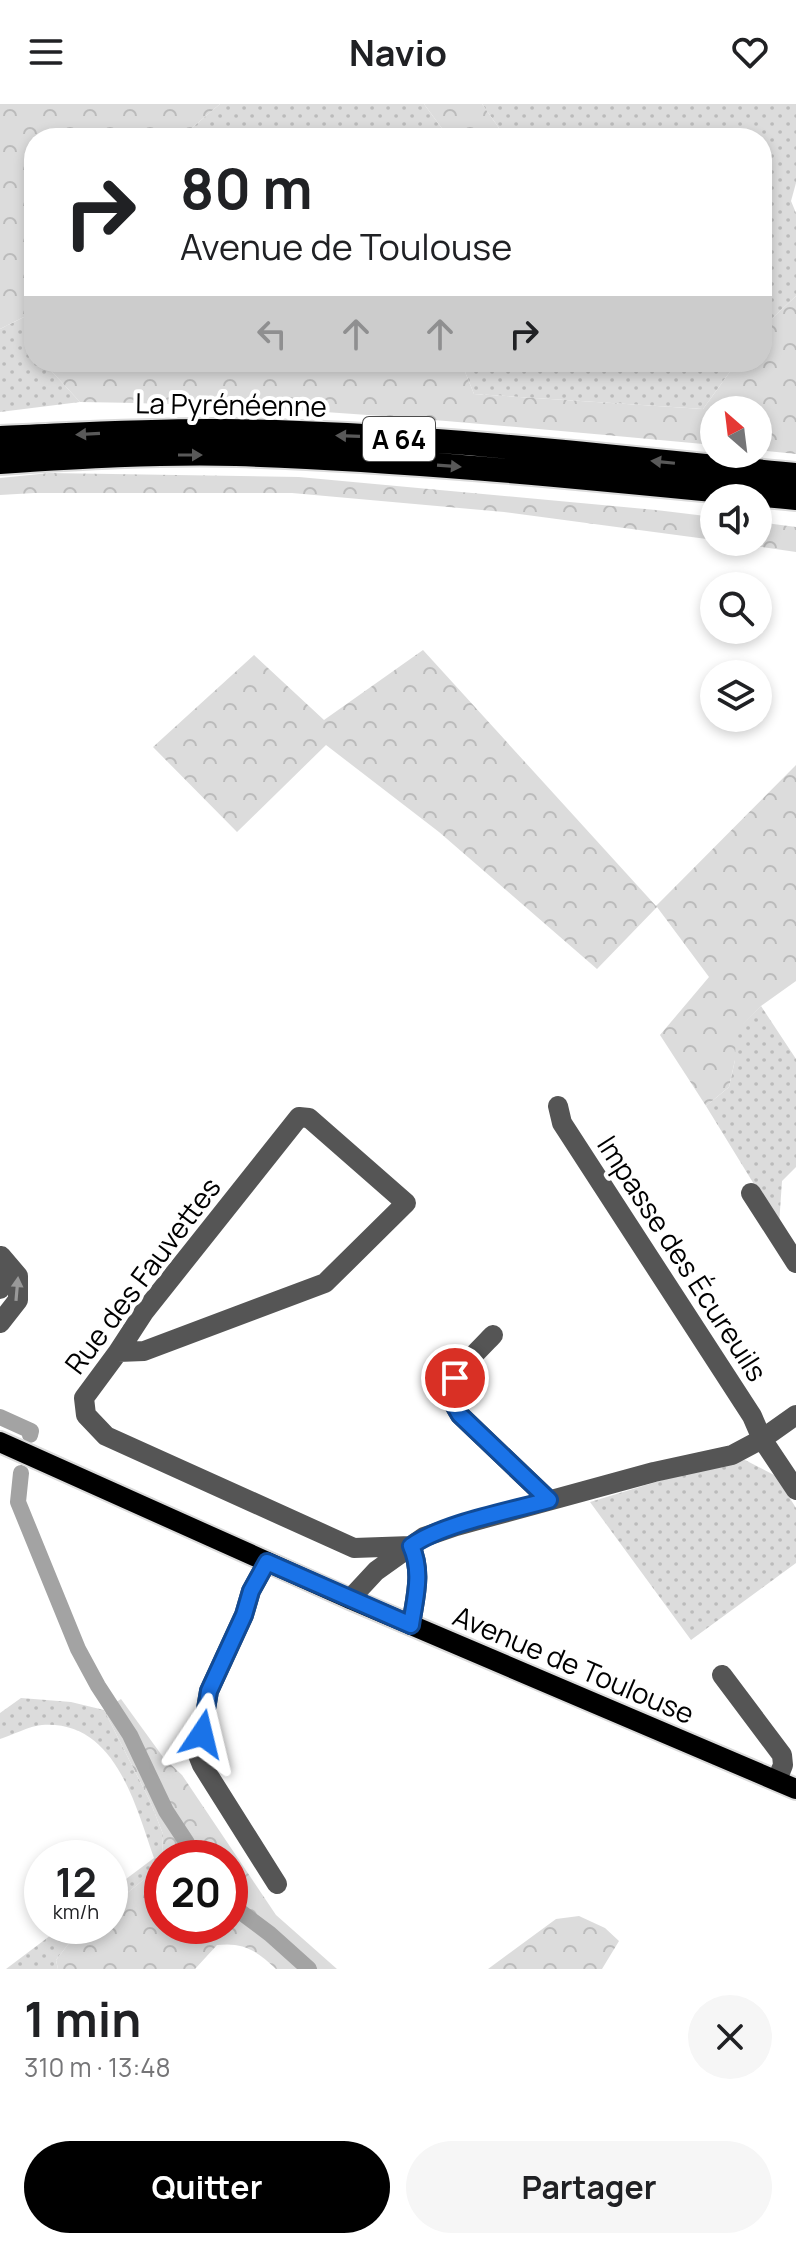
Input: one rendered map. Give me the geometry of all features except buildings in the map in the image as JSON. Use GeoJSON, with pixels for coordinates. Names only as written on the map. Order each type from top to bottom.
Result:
{"type":"FeatureCollection","features":[{"type":"Feature","properties":{"kind":"highway","name":"La Pyrénéenne"},"geometry":{"type":"LineString","coordinates":[[0,438],[224,431],[361,436],[480,444],[796,475]]}},
{"type":"Feature","properties":{"kind":"highway","name":"La Pyrénéenne"},"geometry":{"type":"LineString","coordinates":[[0,462],[233,454],[480,468],[796,498]]}},
{"type":"Feature","properties":{"kind":"main road","name":"Avenue de Toulouse"},"geometry":{"type":"LineString","coordinates":[[0,1442],[350,1599],[796,1789]]}},
{"type":"Feature","properties":{"kind":"street","name":"Impasse des Écureuils"},"geometry":{"type":"LineString","coordinates":[[558,1106],[562,1123],[752,1416],[762,1439],[796,1490]]}},
{"type":"Feature","properties":{"kind":"street","name":"Rue des Fauvettes"},"geometry":{"type":"LineString","coordinates":[[118,1352],[144,1351],[325,1283],[406,1203],[309,1118],[299,1117],[144,1312],[84,1398],[86,1415],[106,1436],[354,1548],[411,1546]]}},
{"type":"Feature","properties":{"kind":"street"},"geometry":{"type":"LineString","coordinates":[[751,1193],[796,1263]]}},
{"type":"Feature","properties":{"kind":"street"},"geometry":{"type":"LineString","coordinates":[[0,1289],[1,1256],[18,1276],[18,1300],[0,1323]]}},
{"type":"Feature","properties":{"kind":"street"},"geometry":{"type":"LineString","coordinates":[[493,1335],[455,1378],[450,1388],[452,1402],[460,1415],[549,1500]]}},
{"type":"Feature","properties":{"kind":"street"},"geometry":{"type":"LineString","coordinates":[[350,1599],[376,1571],[424,1537],[654,1472],[732,1455],[796,1415]]}},
{"type":"Feature","properties":{"kind":"street"},"geometry":{"type":"LineString","coordinates":[[411,1546],[418,1561],[419,1573],[411,1625]]}},
{"type":"Feature","properties":{"kind":"street"},"geometry":{"type":"LineString","coordinates":[[267,1562],[251,1591],[244,1615],[209,1691],[198,1755],[277,1884]]}},
{"type":"Feature","properties":{"kind":"street"},"geometry":{"type":"LineString","coordinates":[[722,1675],[782,1755],[783,1765],[777,1780]]}},
{"type":"Feature","properties":{"kind":"green space"},"geometry":{"type":"Polygon","coordinates":[[[0,104],[220,104],[192,128],[24,128],[24,317],[0,329],[0,104]]]}},
{"type":"Feature","properties":{"kind":"green space"},"geometry":{"type":"Polygon","coordinates":[[[220,104],[424,104],[442,128],[192,128],[220,104]]]}},
{"type":"Feature","properties":{"kind":"green space"},"geometry":{"type":"Polygon","coordinates":[[[424,104],[482,104],[499,128],[442,128],[424,104]]]}},
{"type":"Feature","properties":{"kind":"green space"},"geometry":{"type":"Polygon","coordinates":[[[482,104],[796,104],[796,183],[791,201],[796,213],[796,296],[772,319],[772,128],[499,128],[482,104]]]}},
{"type":"Feature","properties":{"kind":"green space"},"geometry":{"type":"Polygon","coordinates":[[[796,296],[796,454],[772,451],[772,396],[712,396],[730,372],[772,372],[772,319],[796,296]]]}},
{"type":"Feature","properties":{"kind":"green space"},"geometry":{"type":"Polygon","coordinates":[[[24,317],[24,372],[52,372],[80,402],[0,412],[0,329],[24,317]]]}},
{"type":"Feature","properties":{"kind":"green space"},"geometry":{"type":"Polygon","coordinates":[[[52,372],[465,372],[474,394],[700,409],[700,444],[318,411],[80,402],[52,372]]]}},
{"type":"Feature","properties":{"kind":"green space"},"geometry":{"type":"Polygon","coordinates":[[[465,372],[730,372],[712,396],[700,396],[700,409],[474,394],[465,372]]]}},
{"type":"Feature","properties":{"kind":"green space"},"geometry":{"type":"Polygon","coordinates":[[[49,473],[299,477],[700,515],[700,538],[504,512],[292,493],[0,495],[0,478],[49,473]]]}},
{"type":"Feature","properties":{"kind":"green space"},"geometry":{"type":"Polygon","coordinates":[[[772,524],[796,527],[796,552],[772,548],[772,524]]]}},
{"type":"Feature","properties":{"kind":"green space"},"geometry":{"type":"Polygon","coordinates":[[[423,650],[656,906],[796,765],[796,981],[761,1006],[736,1031],[735,1060],[729,1087],[706,1106],[660,1035],[709,977],[657,907],[597,969],[439,832],[326,745],[237,832],[153,747],[254,655],[324,720],[423,650]]]}},
{"type":"Feature","properties":{"kind":"green space"},"geometry":{"type":"Polygon","coordinates":[[[761,1006],[796,1059],[796,1167],[782,1181],[779,1225],[706,1106],[729,1087],[735,1060],[735,1031],[761,1006]]]}},
{"type":"Feature","properties":{"kind":"green space"},"geometry":{"type":"Polygon","coordinates":[[[745,1460],[776,1476],[796,1508],[796,1563],[691,1640],[590,1502],[719,1463],[745,1460]]]}},
{"type":"Feature","properties":{"kind":"green space"},"geometry":{"type":"Polygon","coordinates":[[[21,1698],[71,1702],[104,1710],[150,1801],[163,1840],[148,1840],[118,1769],[105,1751],[88,1736],[67,1727],[42,1725],[0,1739],[0,1713],[21,1698]]]}},
{"type":"Feature","properties":{"kind":"green space"},"geometry":{"type":"Polygon","coordinates":[[[121,1699],[163,1757],[182,1775],[226,1840],[163,1840],[150,1801],[104,1710],[121,1699]]]}},
{"type":"Feature","properties":{"kind":"green space"},"geometry":{"type":"Polygon","coordinates":[[[144,1866],[144,1879],[128,1892],[128,1878],[144,1866]]]}},
{"type":"Feature","properties":{"kind":"green space"},"geometry":{"type":"Polygon","coordinates":[[[248,1873],[276,1915],[337,1969],[276,1969],[250,1949],[227,1944],[248,1944],[248,1873]]]}},
{"type":"Feature","properties":{"kind":"green space"},"geometry":{"type":"Polygon","coordinates":[[[144,1879],[144,1944],[227,1944],[217,1945],[195,1969],[58,1969],[56,1960],[68,1944],[128,1944],[128,1892],[144,1879]]]}},
{"type":"Feature","properties":{"kind":"green space"},"geometry":{"type":"Polygon","coordinates":[[[579,1916],[605,1928],[619,1941],[602,1969],[488,1969],[556,1919],[579,1916]]]}},
{"type":"Feature","properties":{"kind":"green space"},"geometry":{"type":"Polygon","coordinates":[[[39,1944],[68,1944],[56,1960],[58,1969],[6,1969],[39,1944]]]}},
{"type":"Feature","properties":{"kind":"waterway"},"geometry":{"type":"LineString","coordinates":[[0,1417],[31,1431],[30,1435]]}},
{"type":"Feature","properties":{"kind":"waterway"},"geometry":{"type":"LineString","coordinates":[[21,1473],[18,1502],[78,1649],[130,1735],[166,1811],[185,1840]]}},
{"type":"Feature","properties":{"kind":"waterway"},"geometry":{"type":"LineString","coordinates":[[248,1918],[309,1969]]}},
{"type":"Feature","properties":{"kind":"route"},"geometry":{"type":"LineString","coordinates":[[202,1734],[209,1691],[244,1615],[251,1591],[267,1562],[411,1625],[419,1573],[418,1561],[411,1546],[424,1537],[456,1526],[549,1500],[460,1415],[452,1402],[450,1388],[455,1378]]}}]}
